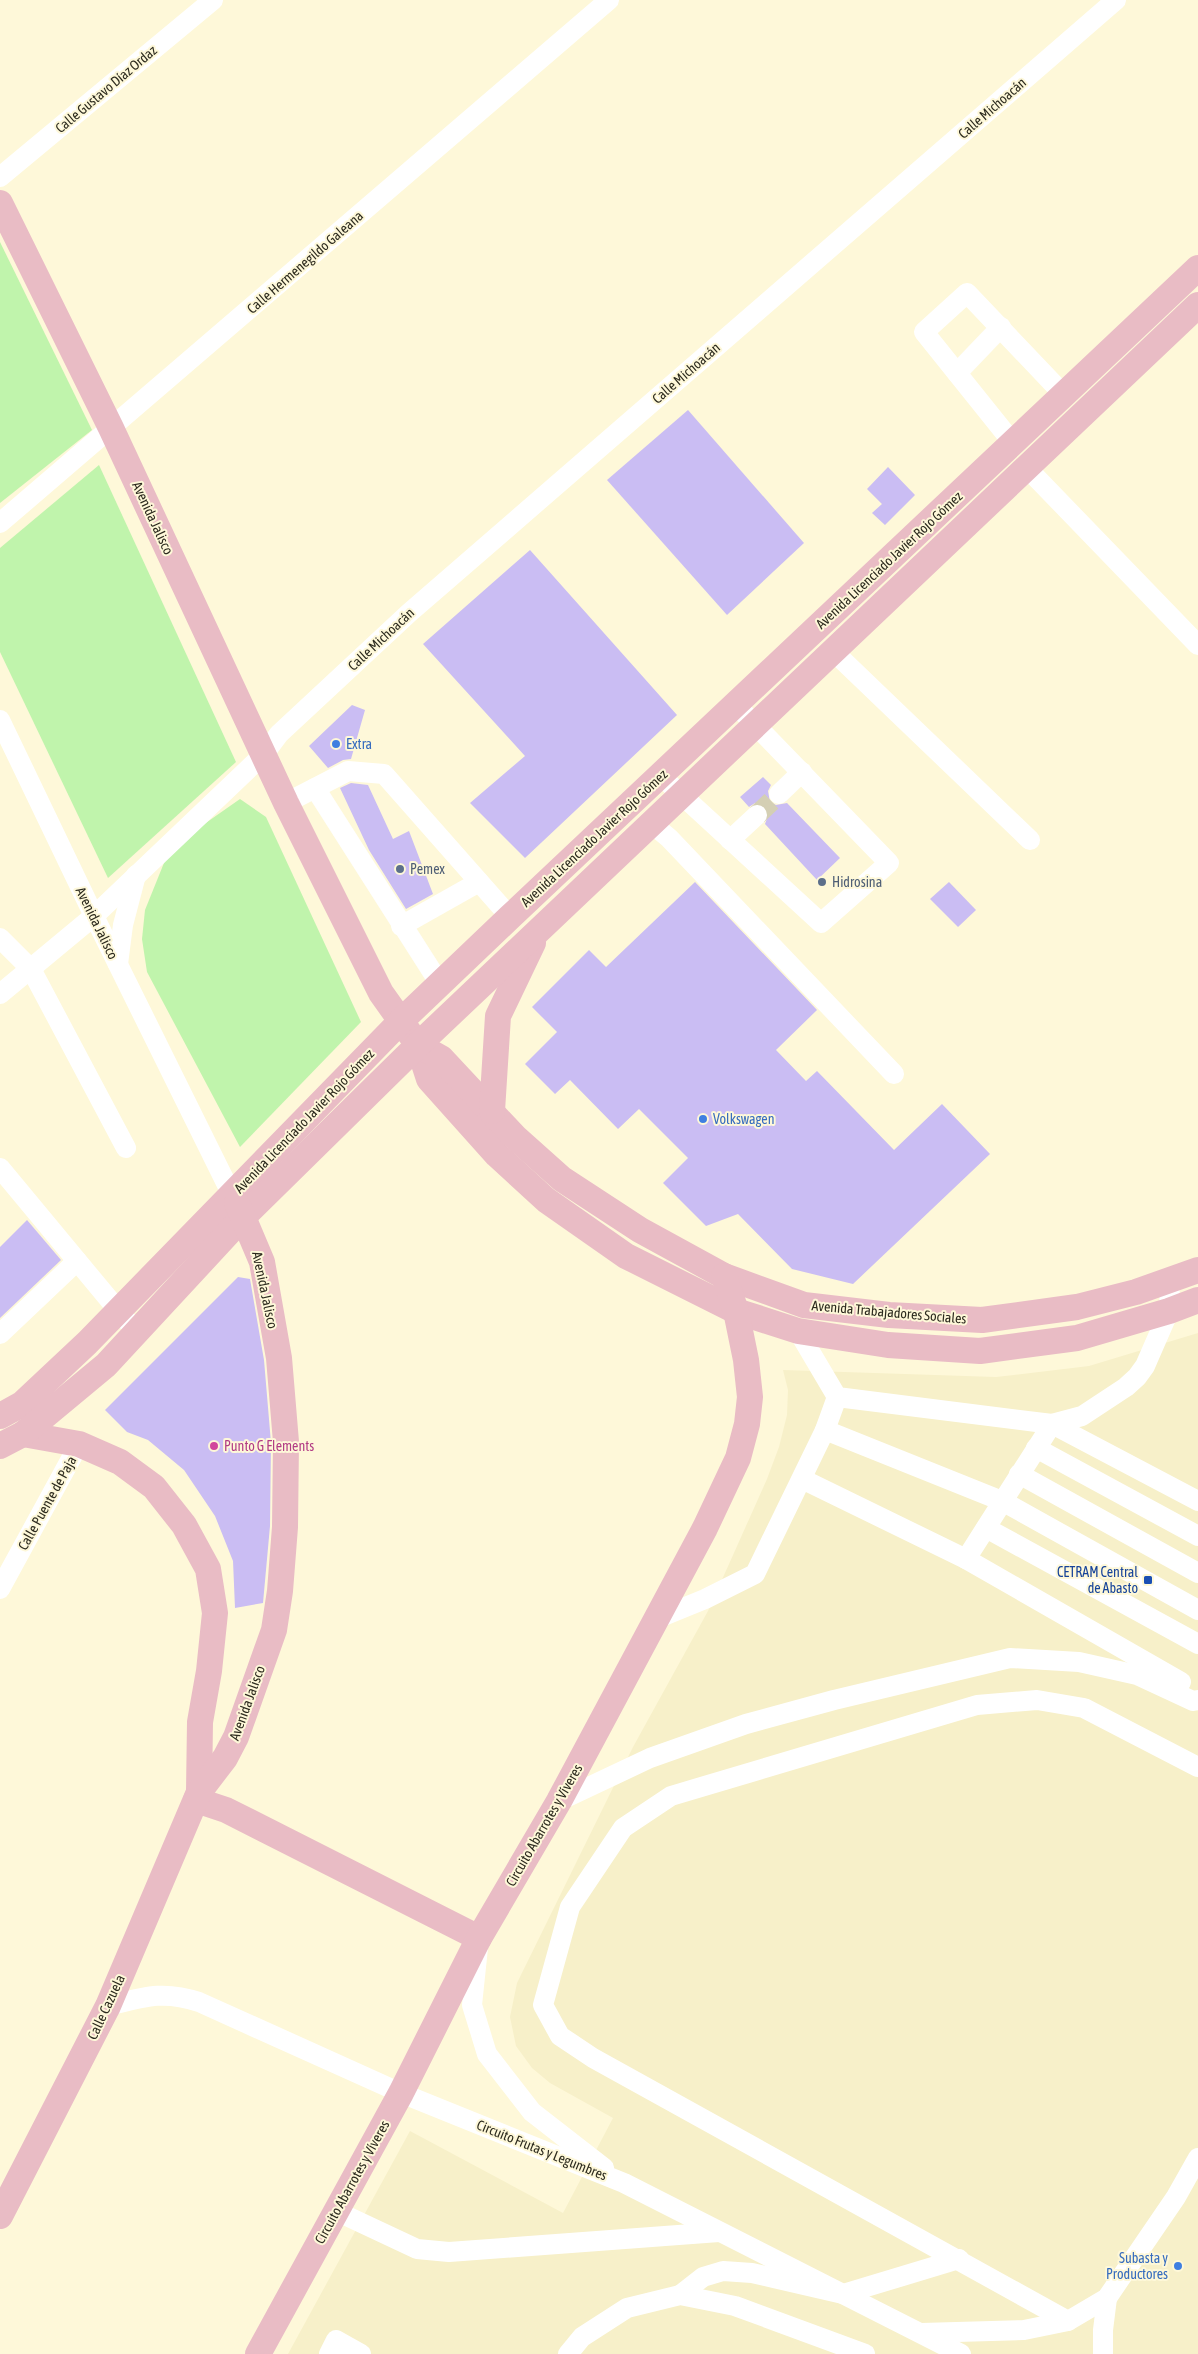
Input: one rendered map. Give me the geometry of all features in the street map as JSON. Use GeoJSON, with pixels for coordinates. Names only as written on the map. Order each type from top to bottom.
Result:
{"type":"FeatureCollection","features":[{"type":"Feature","properties":{"kind":"main road","name":"Avenida Jalisco"},"geometry":{"type":"LineString","coordinates":[[0,203],[111,428],[286,803],[381,993],[418,1045]]}},
{"type":"Feature","properties":{"kind":"main road","name":"Avenida Licenciado Javier Rojo Gómez"},"geometry":{"type":"LineString","coordinates":[[0,1446],[23,1434],[106,1364],[136,1332],[238,1206],[400,1022],[1198,268]]}},
{"type":"Feature","properties":{"kind":"main road","name":"Avenida Licenciado Javier Rojo Gómez"},"geometry":{"type":"LineString","coordinates":[[0,1416],[22,1404],[118,1311],[418,1045],[541,926],[1198,304]]}},
{"type":"Feature","properties":{"kind":"main road"},"geometry":{"type":"LineString","coordinates":[[912,539],[932,557]]}},
{"type":"Feature","properties":{"kind":"main road"},"geometry":{"type":"LineString","coordinates":[[492,1112],[498,1016],[541,926]]}},
{"type":"Feature","properties":{"kind":"main road","name":"Avenida Trabajadores Sociales"},"geometry":{"type":"LineString","coordinates":[[418,1045],[441,1058],[515,1137],[562,1178],[640,1230],[724,1276],[804,1305],[890,1315],[982,1320],[1076,1307],[1136,1292],[1198,1270]]}},
{"type":"Feature","properties":{"kind":"main road","name":"Avenida Trabajadores Sociales"},"geometry":{"type":"LineString","coordinates":[[418,1045],[429,1080],[497,1155],[546,1200],[626,1256],[736,1311],[798,1331],[888,1345],[980,1351],[1076,1338],[1169,1312],[1198,1300]]}},
{"type":"Feature","properties":{"kind":"main road","name":"Avenida Jalisco"},"geometry":{"type":"LineString","coordinates":[[225,1758],[236,1736],[274,1630],[280,1591],[285,1527],[286,1442],[279,1358],[262,1262],[238,1206]]}},
{"type":"Feature","properties":{"kind":"main road","name":"Circuito Abarrotes y Víveres"},"geometry":{"type":"LineString","coordinates":[[258,2354],[401,2093],[479,1938],[559,1801],[705,1528],[738,1458],[747,1424],[750,1397],[746,1360],[736,1311],[724,1276]]}},
{"type":"Feature","properties":{"kind":"main road","name":"Calle Cazuela"},"geometry":{"type":"LineString","coordinates":[[23,1434],[79,1444],[120,1462],[154,1487],[184,1525],[208,1569],[215,1613],[209,1671],[200,1722],[198,1796]]}},
{"type":"Feature","properties":{"kind":"main road","name":"Calle Cazuela"},"geometry":{"type":"LineString","coordinates":[[0,2216],[108,2006],[198,1796],[225,1758]]}},
{"type":"Feature","properties":{"kind":"main road"},"geometry":{"type":"LineString","coordinates":[[198,1796],[479,1938]]}},
{"type":"Feature","properties":{"kind":"street","name":"Calle Gustavo Díaz Ordaz"},"geometry":{"type":"LineString","coordinates":[[0,177],[212,0]]}},
{"type":"Feature","properties":{"kind":"street","name":"Calle Hermenegildo Galeana"},"geometry":{"type":"LineString","coordinates":[[0,524],[609,0]]}},
{"type":"Feature","properties":{"kind":"street","name":"Calle Michoacán"},"geometry":{"type":"LineString","coordinates":[[0,994],[94,916],[264,754],[279,734],[409,613],[1116,0]]}},
{"type":"Feature","properties":{"kind":"street"},"geometry":{"type":"LineString","coordinates":[[1013,443],[924,332],[967,293],[1064,395]]}},
{"type":"Feature","properties":{"kind":"street"},"geometry":{"type":"LineString","coordinates":[[957,374],[1001,327]]}},
{"type":"Feature","properties":{"kind":"street"},"geometry":{"type":"LineString","coordinates":[[1026,467],[1198,645]]}},
{"type":"Feature","properties":{"kind":"street"},"geometry":{"type":"LineString","coordinates":[[833,651],[1030,840]]}},
{"type":"Feature","properties":{"kind":"street"},"geometry":{"type":"LineString","coordinates":[[661,776],[821,923],[889,863],[736,705]]}},
{"type":"Feature","properties":{"kind":"street","name":"Avenida Jalisco"},"geometry":{"type":"LineString","coordinates":[[0,720],[94,916],[238,1206]]}},
{"type":"Feature","properties":{"kind":"street"},"geometry":{"type":"LineString","coordinates":[[286,803],[348,771],[384,774],[510,917]]}},
{"type":"Feature","properties":{"kind":"street"},"geometry":{"type":"LineString","coordinates":[[779,794],[802,772]]}},
{"type":"Feature","properties":{"kind":"street"},"geometry":{"type":"LineString","coordinates":[[315,788],[401,926],[440,984]]}},
{"type":"Feature","properties":{"kind":"street"},"geometry":{"type":"LineString","coordinates":[[730,840],[757,816]]}},
{"type":"Feature","properties":{"kind":"street"},"geometry":{"type":"LineString","coordinates":[[651,823],[669,838],[894,1074]]}},
{"type":"Feature","properties":{"kind":"street"},"geometry":{"type":"LineString","coordinates":[[118,964],[123,925],[136,875]]}},
{"type":"Feature","properties":{"kind":"street"},"geometry":{"type":"LineString","coordinates":[[401,926],[479,882]]}},
{"type":"Feature","properties":{"kind":"street"},"geometry":{"type":"LineString","coordinates":[[0,938],[31,969],[126,1148]]}},
{"type":"Feature","properties":{"kind":"street"},"geometry":{"type":"LineString","coordinates":[[0,1168],[136,1332]]}},
{"type":"Feature","properties":{"kind":"street"},"geometry":{"type":"LineString","coordinates":[[0,1334],[77,1261]]}},
{"type":"Feature","properties":{"kind":"street"},"geometry":{"type":"LineString","coordinates":[[966,1559],[1052,1424],[1082,1416],[1126,1387],[1137,1377],[1145,1366],[1169,1312],[1170,1281]]}},
{"type":"Feature","properties":{"kind":"street"},"geometry":{"type":"LineString","coordinates":[[798,1331],[837,1397]]}},
{"type":"Feature","properties":{"kind":"street"},"geometry":{"type":"LineString","coordinates":[[837,1397],[1052,1424],[1198,1501]]}},
{"type":"Feature","properties":{"kind":"street"},"geometry":{"type":"LineString","coordinates":[[656,1619],[705,1599],[755,1574],[825,1430],[837,1397]]}},
{"type":"Feature","properties":{"kind":"street"},"geometry":{"type":"LineString","coordinates":[[825,1430],[1002,1501],[1198,1610]]}},
{"type":"Feature","properties":{"kind":"street","name":"Calle Puente de Paja"},"geometry":{"type":"LineString","coordinates":[[0,1589],[79,1444]]}},
{"type":"Feature","properties":{"kind":"street"},"geometry":{"type":"LineString","coordinates":[[1036,1448],[1198,1536]]}},
{"type":"Feature","properties":{"kind":"street"},"geometry":{"type":"LineString","coordinates":[[1020,1474],[1198,1572]]}},
{"type":"Feature","properties":{"kind":"street"},"geometry":{"type":"LineString","coordinates":[[802,1479],[966,1559],[1198,1691]]}},
{"type":"Feature","properties":{"kind":"street"},"geometry":{"type":"LineString","coordinates":[[986,1528],[1198,1644]]}},
{"type":"Feature","properties":{"kind":"street"},"geometry":{"type":"LineString","coordinates":[[1079,1662],[1086,1658],[1094,1643],[1092,1632]]}},
{"type":"Feature","properties":{"kind":"street"},"geometry":{"type":"LineString","coordinates":[[559,1801],[650,1758],[746,1724],[834,1700],[1010,1658],[1079,1662],[1137,1675],[1193,1701],[1198,1700]]}},
{"type":"Feature","properties":{"kind":"street"},"geometry":{"type":"LineString","coordinates":[[1068,2321],[593,2058],[560,2036],[543,2005],[570,1907],[624,1828],[671,1796],[976,1705],[1037,1700],[1084,1708],[1198,1767]]}},
{"type":"Feature","properties":{"kind":"street"},"geometry":{"type":"LineString","coordinates":[[479,1938],[472,2005],[487,2054],[532,2112],[624,2183]]}},
{"type":"Feature","properties":{"kind":"street","name":"Circuito Frutas y Legumbres"},"geometry":{"type":"LineString","coordinates":[[108,2006],[156,1995],[178,1995],[199,2002],[401,2093],[624,2183],[961,2354]]}},
{"type":"Feature","properties":{"kind":"street"},"geometry":{"type":"LineString","coordinates":[[919,2333],[1024,2330],[1068,2321],[1107,2298],[1176,2197],[1198,2158]]}},
{"type":"Feature","properties":{"kind":"street"},"geometry":{"type":"LineString","coordinates":[[1176,2197],[1198,2185]]}},
{"type":"Feature","properties":{"kind":"street"},"geometry":{"type":"LineString","coordinates":[[336,2210],[417,2249],[449,2252],[719,2232]]}},
{"type":"Feature","properties":{"kind":"street"},"geometry":{"type":"LineString","coordinates":[[568,2354],[582,2337],[628,2308],[680,2294],[703,2277],[723,2271],[752,2273],[843,2294],[959,2260]]}},
{"type":"Feature","properties":{"kind":"street"},"geometry":{"type":"LineString","coordinates":[[680,2294],[735,2306],[865,2354]]}},
{"type":"Feature","properties":{"kind":"street"},"geometry":{"type":"LineString","coordinates":[[1103,2354],[1103,2330],[1107,2298]]}},
{"type":"Feature","properties":{"kind":"street"},"geometry":{"type":"LineString","coordinates":[[329,2354],[336,2340],[361,2354]]}},
{"type":"Feature","properties":{"kind":"shaded area"},"geometry":{"type":"Polygon","coordinates":[[[1198,1333],[1198,2354],[288,2354],[410,2131],[563,2213],[613,2118],[550,2083],[532,2068],[516,2046],[510,2017],[517,1983],[633,1747],[708,1611],[767,1479],[779,1447],[787,1415],[788,1390],[783,1370],[996,1377],[1089,1366],[1198,1333]]]}},
{"type":"Feature","properties":{"kind":"green space"},"geometry":{"type":"Polygon","coordinates":[[[0,242],[92,430],[0,503],[0,242]]]}},
{"type":"Feature","properties":{"kind":"green space"},"geometry":{"type":"Polygon","coordinates":[[[99,465],[236,762],[108,878],[0,652],[0,548],[99,465]]]}},
{"type":"Feature","properties":{"kind":"green space"},"geometry":{"type":"Polygon","coordinates":[[[240,799],[266,817],[361,1022],[240,1147],[147,972],[142,939],[145,910],[170,848],[240,799]]]}},
{"type":"Feature","properties":{"kind":"building"},"geometry":{"type":"Polygon","coordinates":[[[688,410],[804,543],[727,615],[607,480],[688,410]]]}},
{"type":"Feature","properties":{"kind":"building"},"geometry":{"type":"Polygon","coordinates":[[[888,467],[915,495],[885,525],[872,513],[882,504],[867,489],[888,467]]]}},
{"type":"Feature","properties":{"kind":"building"},"geometry":{"type":"Polygon","coordinates":[[[530,550],[677,715],[525,858],[470,803],[525,756],[423,644],[530,550]]]}},
{"type":"Feature","properties":{"kind":"building"},"geometry":{"type":"Polygon","coordinates":[[[352,705],[365,710],[351,759],[343,760],[328,768],[309,746],[352,705]]]}},
{"type":"Feature","properties":{"kind":"building"},"geometry":{"type":"Polygon","coordinates":[[[763,777],[771,785],[768,791],[770,802],[776,805],[787,803],[840,858],[817,880],[765,824],[769,813],[765,807],[755,803],[749,807],[740,797],[763,777]]]}},
{"type":"Feature","properties":{"kind":"building","name":"Pemex"},"geometry":{"type":"Polygon","coordinates":[[[351,783],[368,785],[393,839],[409,831],[433,894],[406,909],[369,850],[340,788],[351,783]]]}},
{"type":"Feature","properties":{"kind":"building"},"geometry":{"type":"Polygon","coordinates":[[[695,882],[817,1010],[776,1050],[806,1081],[817,1071],[894,1150],[942,1104],[990,1154],[853,1284],[792,1269],[738,1214],[706,1226],[663,1183],[688,1158],[639,1109],[618,1129],[570,1080],[555,1094],[525,1064],[557,1032],[532,1007],[589,950],[606,967],[695,882]]]}},
{"type":"Feature","properties":{"kind":"building"},"geometry":{"type":"Polygon","coordinates":[[[949,882],[976,910],[958,927],[930,899],[949,882]]]}},
{"type":"Feature","properties":{"kind":"building"},"geometry":{"type":"Polygon","coordinates":[[[27,1220],[61,1260],[0,1318],[0,1247],[27,1220]]]}},
{"type":"Feature","properties":{"kind":"building","name":"Punto G Elements"},"geometry":{"type":"Polygon","coordinates":[[[238,1277],[250,1279],[264,1360],[271,1443],[270,1526],[263,1603],[235,1608],[233,1561],[215,1516],[184,1470],[148,1440],[127,1432],[105,1410],[238,1277]]]}},
{"type":"Feature","properties":{"kind":"tunnel"},"geometry":{"type":"LineString","coordinates":[[757,815],[779,794]]}},
{"type":"Feature","properties":{"kind":"place","name":"Extra"},"geometry":{"type":"Point","coordinates":[336,744]}},
{"type":"Feature","properties":{"kind":"place","name":"Pemex"},"geometry":{"type":"Point","coordinates":[400,869]}},
{"type":"Feature","properties":{"kind":"place","name":"Hidrosina"},"geometry":{"type":"Point","coordinates":[822,882]}},
{"type":"Feature","properties":{"kind":"place","name":"Volkswagen"},"geometry":{"type":"Point","coordinates":[703,1119]}},
{"type":"Feature","properties":{"kind":"place","name":"Punto G Elements"},"geometry":{"type":"Point","coordinates":[214,1446]}},
{"type":"Feature","properties":{"kind":"place","name":"CETRAM Central de Abasto"},"geometry":{"type":"Point","coordinates":[1148,1580]}},
{"type":"Feature","properties":{"kind":"place","name":"Subasta y Productores"},"geometry":{"type":"Point","coordinates":[1178,2266]}}]}
